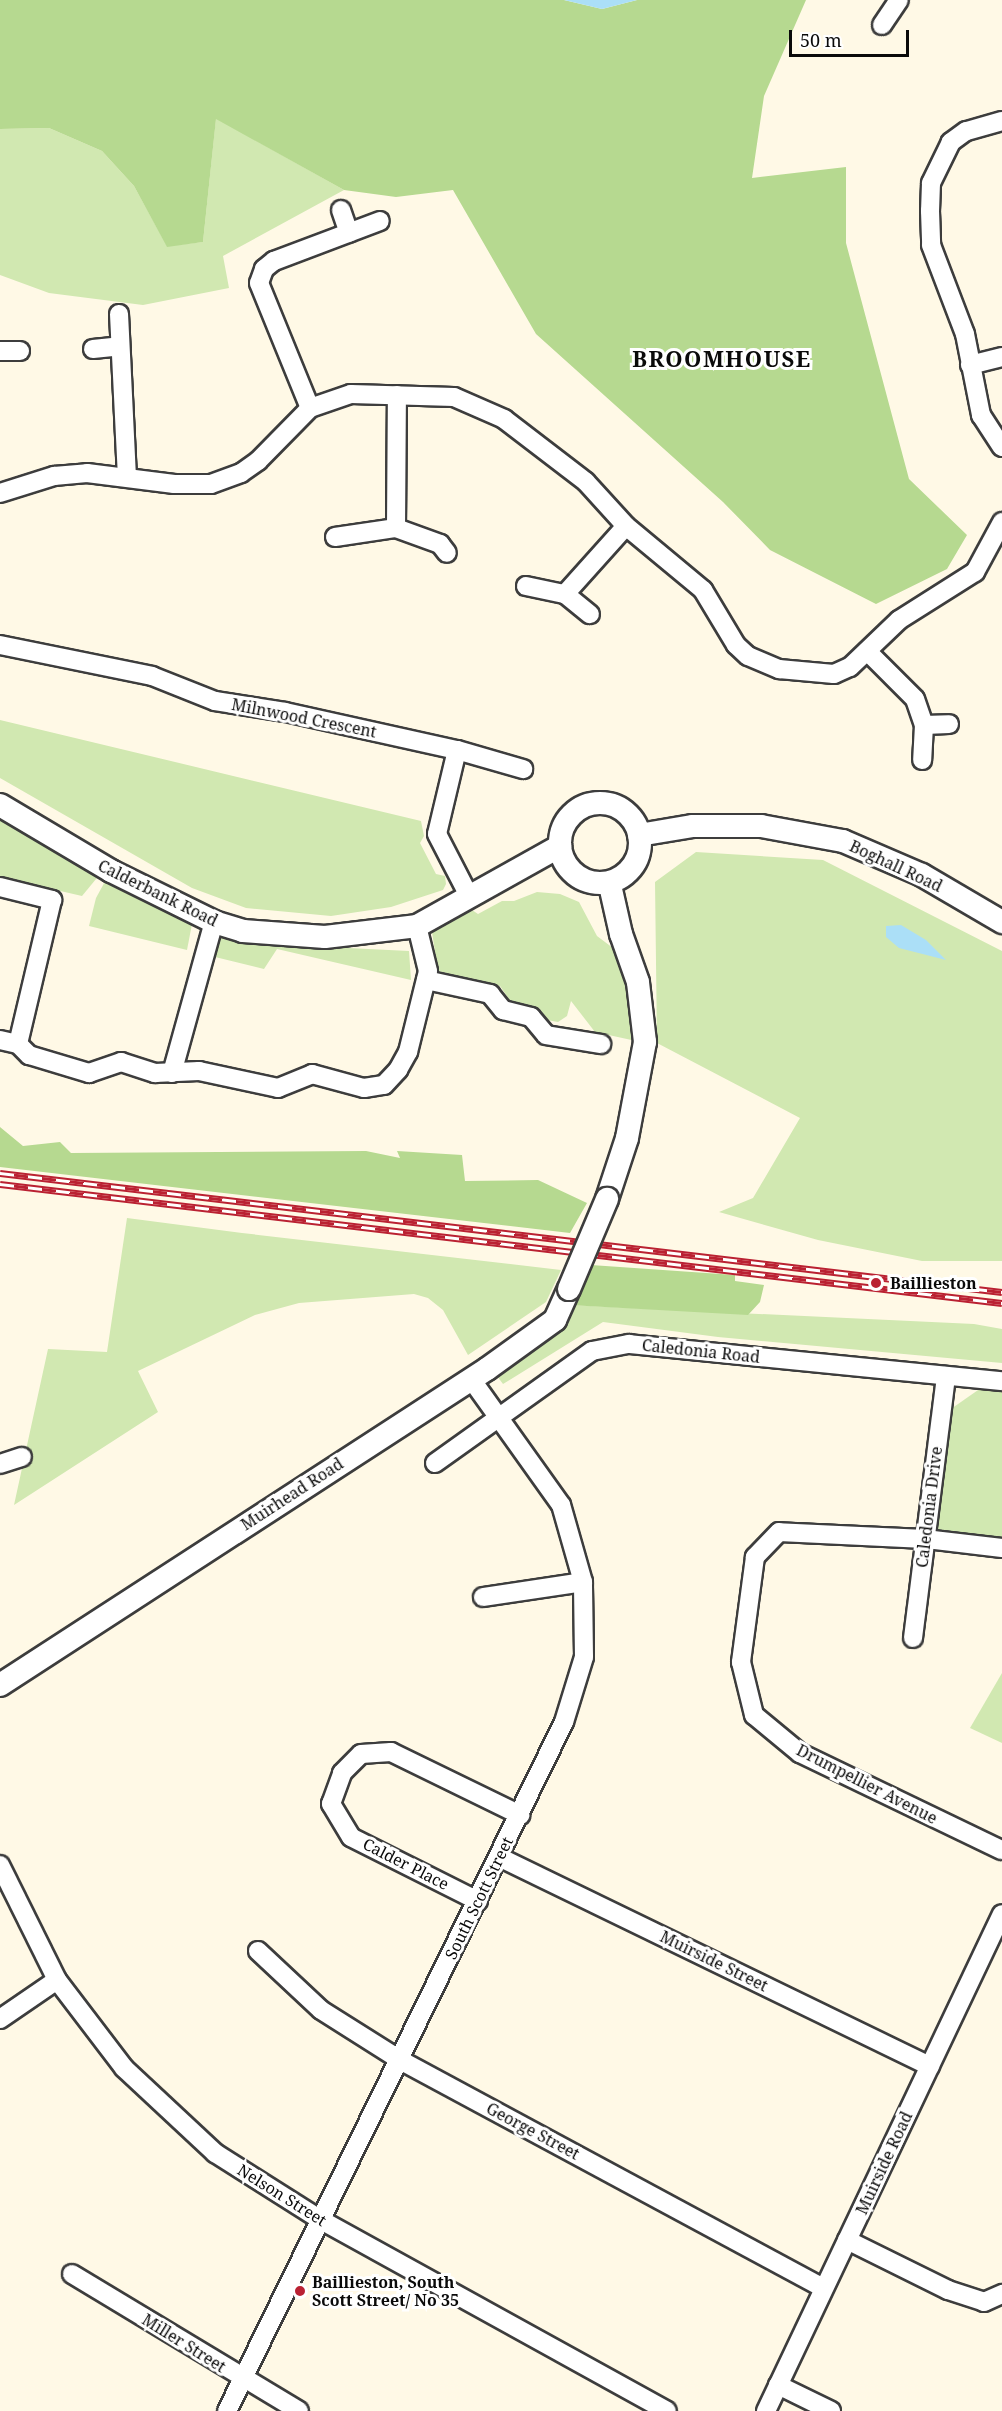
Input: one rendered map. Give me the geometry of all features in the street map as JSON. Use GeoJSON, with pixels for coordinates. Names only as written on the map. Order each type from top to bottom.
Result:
{"type":"FeatureCollection","features":[{"type":"Feature","properties":{"kind":"street"},"geometry":{"type":"LineString","coordinates":[[882,25],[899,0]]}},
{"type":"Feature","properties":{"kind":"street"},"geometry":{"type":"LineString","coordinates":[[1002,121],[966,131],[951,142],[931,183],[931,245],[965,334],[981,415],[1002,447]]}},
{"type":"Feature","properties":{"kind":"street"},"geometry":{"type":"LineString","coordinates":[[341,210],[349,233]]}},
{"type":"Feature","properties":{"kind":"street"},"geometry":{"type":"LineString","coordinates":[[310,408],[259,283],[264,269],[274,261],[380,221]]}},
{"type":"Feature","properties":{"kind":"street"},"geometry":{"type":"LineString","coordinates":[[119,314],[127,476]]}},
{"type":"Feature","properties":{"kind":"street"},"geometry":{"type":"LineString","coordinates":[[93,349],[120,346]]}},
{"type":"Feature","properties":{"kind":"street"},"geometry":{"type":"LineString","coordinates":[[0,351],[20,351]]}},
{"type":"Feature","properties":{"kind":"street"},"geometry":{"type":"LineString","coordinates":[[970,365],[1002,357]]}},
{"type":"Feature","properties":{"kind":"street"},"geometry":{"type":"LineString","coordinates":[[0,493],[54,476],[127,476],[195,485],[241,473],[258,462],[310,408],[351,394],[454,397],[504,419],[586,482],[626,526],[703,590],[736,645],[754,660],[779,669],[834,674],[867,652],[899,620],[975,572],[1002,522]]}},
{"type":"Feature","properties":{"kind":"street"},"geometry":{"type":"LineString","coordinates":[[396,528],[397,395]]}},
{"type":"Feature","properties":{"kind":"street"},"geometry":{"type":"LineString","coordinates":[[565,594],[626,526]]}},
{"type":"Feature","properties":{"kind":"street"},"geometry":{"type":"LineString","coordinates":[[335,537],[396,528],[440,544],[447,553]]}},
{"type":"Feature","properties":{"kind":"street"},"geometry":{"type":"LineString","coordinates":[[526,586],[565,594],[590,614]]}},
{"type":"Feature","properties":{"kind":"street","name":"Milnwood Crescent"},"geometry":{"type":"LineString","coordinates":[[0,645],[152,676],[215,701],[285,712],[457,750],[523,770]]}},
{"type":"Feature","properties":{"kind":"street"},"geometry":{"type":"LineString","coordinates":[[867,652],[915,699],[924,725],[922,760]]}},
{"type":"Feature","properties":{"kind":"street"},"geometry":{"type":"LineString","coordinates":[[924,725],[949,724]]}},
{"type":"Feature","properties":{"kind":"street"},"geometry":{"type":"LineString","coordinates":[[457,750],[437,834],[470,898]]}},
{"type":"Feature","properties":{"kind":"street"},"geometry":{"type":"LineString","coordinates":[[596,803],[622,809],[632,818],[639,835],[636,861],[610,885],[592,883],[576,875],[567,867],[560,846],[563,829],[572,816],[596,803]]}},
{"type":"Feature","properties":{"kind":"street","name":"Calderbank Road"},"geometry":{"type":"LineString","coordinates":[[0,805],[111,871],[214,922],[243,931],[325,938],[417,926],[560,846]]}},
{"type":"Feature","properties":{"kind":"street","name":"Boghall Road"},"geometry":{"type":"LineString","coordinates":[[639,835],[693,826],[761,826],[843,841],[922,875],[1002,922]]}},
{"type":"Feature","properties":{"kind":"street","name":"Muirhead Road"},"geometry":{"type":"LineString","coordinates":[[0,1685],[472,1380],[555,1320],[607,1199],[627,1138],[645,1042],[638,982],[621,934],[610,885]]}},
{"type":"Feature","properties":{"kind":"street"},"geometry":{"type":"LineString","coordinates":[[0,887],[52,900],[18,1044]]}},
{"type":"Feature","properties":{"kind":"street"},"geometry":{"type":"LineString","coordinates":[[172,1073],[214,922]]}},
{"type":"Feature","properties":{"kind":"street"},"geometry":{"type":"LineString","coordinates":[[0,1040],[18,1044],[29,1055],[89,1073],[121,1062],[155,1073],[199,1071],[278,1088],[312,1074],[364,1088],[384,1085],[398,1070],[408,1052],[426,980],[428,970],[417,926]]}},
{"type":"Feature","properties":{"kind":"street"},"geometry":{"type":"LineString","coordinates":[[426,980],[490,994],[503,1010],[531,1017],[546,1035],[601,1044]]}},
{"type":"Feature","properties":{"kind":"street","name":"Caledonia Road"},"geometry":{"type":"LineString","coordinates":[[435,1463],[592,1351],[629,1344],[1002,1381]]}},
{"type":"Feature","properties":{"kind":"street","name":"Caledonia Drive"},"geometry":{"type":"LineString","coordinates":[[913,1638],[945,1376]]}},
{"type":"Feature","properties":{"kind":"street","name":"South Scott Street"},"geometry":{"type":"LineString","coordinates":[[227,2411],[520,1815],[564,1722],[584,1657],[583,1582],[561,1505],[472,1380]]}},
{"type":"Feature","properties":{"kind":"street"},"geometry":{"type":"LineString","coordinates":[[0,1464],[22,1457]]}},
{"type":"Feature","properties":{"kind":"street","name":"Drumpellier Avenue"},"geometry":{"type":"LineString","coordinates":[[925,1539],[778,1532],[755,1557],[741,1662],[754,1715],[800,1753],[1002,1850]]}},
{"type":"Feature","properties":{"kind":"street"},"geometry":{"type":"LineString","coordinates":[[925,1539],[1002,1548]]}},
{"type":"Feature","properties":{"kind":"street"},"geometry":{"type":"LineString","coordinates":[[483,1597],[583,1582]]}},
{"type":"Feature","properties":{"kind":"street","name":"Calder Place"},"geometry":{"type":"LineString","coordinates":[[478,1901],[351,1837],[331,1804],[342,1773],[361,1754],[391,1752],[520,1815]]}},
{"type":"Feature","properties":{"kind":"street","name":"Muirside Street"},"geometry":{"type":"LineString","coordinates":[[499,1857],[930,2066]]}},
{"type":"Feature","properties":{"kind":"street","name":"Nelson Street"},"geometry":{"type":"LineString","coordinates":[[0,1865],[57,1980],[124,2068],[216,2153],[321,2220],[667,2411]]}},
{"type":"Feature","properties":{"kind":"street","name":"Muirside Road"},"geometry":{"type":"LineString","coordinates":[[766,2411],[1002,1914]]}},
{"type":"Feature","properties":{"kind":"street","name":"George Street"},"geometry":{"type":"LineString","coordinates":[[258,1951],[321,2010],[400,2060],[824,2288]]}},
{"type":"Feature","properties":{"kind":"street"},"geometry":{"type":"LineString","coordinates":[[0,2019],[57,1980]]}},
{"type":"Feature","properties":{"kind":"street"},"geometry":{"type":"LineString","coordinates":[[847,2240],[975,2299],[984,2302],[1002,2294]]}},
{"type":"Feature","properties":{"kind":"street","name":"Miller Street"},"geometry":{"type":"LineString","coordinates":[[72,2274],[298,2411]]}},
{"type":"Feature","properties":{"kind":"street"},"geometry":{"type":"LineString","coordinates":[[778,2385],[831,2411]]}},
{"type":"Feature","properties":{"kind":"green space"},"geometry":{"type":"Polygon","coordinates":[[[0,0],[564,0],[602,9],[637,0],[806,0],[764,96],[752,178],[846,167],[846,243],[909,479],[967,535],[947,569],[876,604],[770,550],[723,502],[536,334],[453,190],[396,197],[344,190],[216,119],[203,242],[167,247],[134,186],[102,151],[49,128],[0,129],[0,0]]]}},
{"type":"Feature","properties":{"kind":"green space"},"geometry":{"type":"Polygon","coordinates":[[[216,118],[344,190],[223,256],[229,288],[143,305],[49,293],[0,275],[0,129],[49,128],[102,151],[134,186],[167,246],[203,242],[216,118]]]}},
{"type":"Feature","properties":{"kind":"green space"},"geometry":{"type":"Polygon","coordinates":[[[0,720],[421,821],[424,836],[420,843],[436,874],[445,876],[446,884],[443,890],[391,907],[331,916],[246,908],[192,888],[0,778],[0,720]]]}},
{"type":"Feature","properties":{"kind":"green space"},"geometry":{"type":"Polygon","coordinates":[[[0,816],[101,873],[82,896],[0,877],[0,816]]]}},
{"type":"Feature","properties":{"kind":"green space"},"geometry":{"type":"Polygon","coordinates":[[[696,852],[823,860],[1002,951],[1002,1261],[922,1261],[818,1240],[719,1212],[753,1198],[800,1118],[657,1043],[655,882],[696,852]]]}},
{"type":"Feature","properties":{"kind":"green space"},"geometry":{"type":"Polygon","coordinates":[[[108,876],[192,924],[187,950],[89,926],[96,898],[108,876]]]}},
{"type":"Feature","properties":{"kind":"green space"},"geometry":{"type":"Polygon","coordinates":[[[537,892],[560,894],[579,902],[597,936],[613,948],[629,982],[636,1041],[595,1032],[571,1001],[567,1016],[558,1022],[547,1020],[539,1008],[511,1002],[500,986],[438,971],[432,932],[437,926],[472,910],[478,914],[502,901],[514,901],[537,892]]]}},
{"type":"Feature","properties":{"kind":"green space"},"geometry":{"type":"Polygon","coordinates":[[[222,934],[267,944],[409,951],[411,980],[277,949],[264,969],[211,956],[216,938],[222,934]]]}},
{"type":"Feature","properties":{"kind":"green space"},"geometry":{"type":"Polygon","coordinates":[[[0,1127],[23,1146],[60,1142],[71,1153],[366,1151],[400,1158],[397,1151],[462,1155],[465,1181],[538,1180],[587,1203],[570,1233],[0,1167],[0,1127]]]}},
{"type":"Feature","properties":{"kind":"green space"},"geometry":{"type":"Polygon","coordinates":[[[127,1218],[561,1270],[546,1302],[468,1355],[443,1310],[428,1298],[414,1294],[299,1303],[255,1315],[138,1371],[158,1412],[14,1505],[48,1349],[107,1352],[127,1218]]]}},
{"type":"Feature","properties":{"kind":"green space"},"geometry":{"type":"Polygon","coordinates":[[[591,1265],[735,1275],[735,1281],[764,1285],[760,1302],[748,1315],[569,1305],[591,1265]]]}},
{"type":"Feature","properties":{"kind":"green space"},"geometry":{"type":"Polygon","coordinates":[[[569,1305],[974,1324],[1002,1329],[1002,1363],[718,1337],[603,1322],[503,1384],[497,1376],[499,1368],[569,1305]]]}},
{"type":"Feature","properties":{"kind":"green space"},"geometry":{"type":"Polygon","coordinates":[[[981,1388],[1002,1392],[1002,1541],[934,1535],[948,1411],[981,1388]]]}},
{"type":"Feature","properties":{"kind":"green space"},"geometry":{"type":"Polygon","coordinates":[[[1002,1673],[1002,1743],[970,1728],[1002,1673]]]}},
{"type":"Feature","properties":{"kind":"water"},"geometry":{"type":"Polygon","coordinates":[[[564,0],[637,0],[602,9],[564,0]]]}},
{"type":"Feature","properties":{"kind":"water"},"geometry":{"type":"Polygon","coordinates":[[[901,925],[926,940],[946,960],[899,948],[886,937],[886,926],[901,925]]]}},
{"type":"Feature","properties":{"kind":"railway"},"geometry":{"type":"LineString","coordinates":[[0,1173],[1002,1292]]}},
{"type":"Feature","properties":{"kind":"railway"},"geometry":{"type":"LineString","coordinates":[[0,1184],[1002,1303]]}},
{"type":"Feature","properties":{"kind":"place","name":"Baillieston"},"geometry":{"type":"Point","coordinates":[876,1283]}},
{"type":"Feature","properties":{"kind":"place","name":"Baillieston, South Scott Street/ No 35"},"geometry":{"type":"Point","coordinates":[300,2291]}},
{"type":"Feature","properties":{"kind":"district","name":"BROOMHOUSE"},"geometry":{"type":"Point","coordinates":[722,359]}}]}
